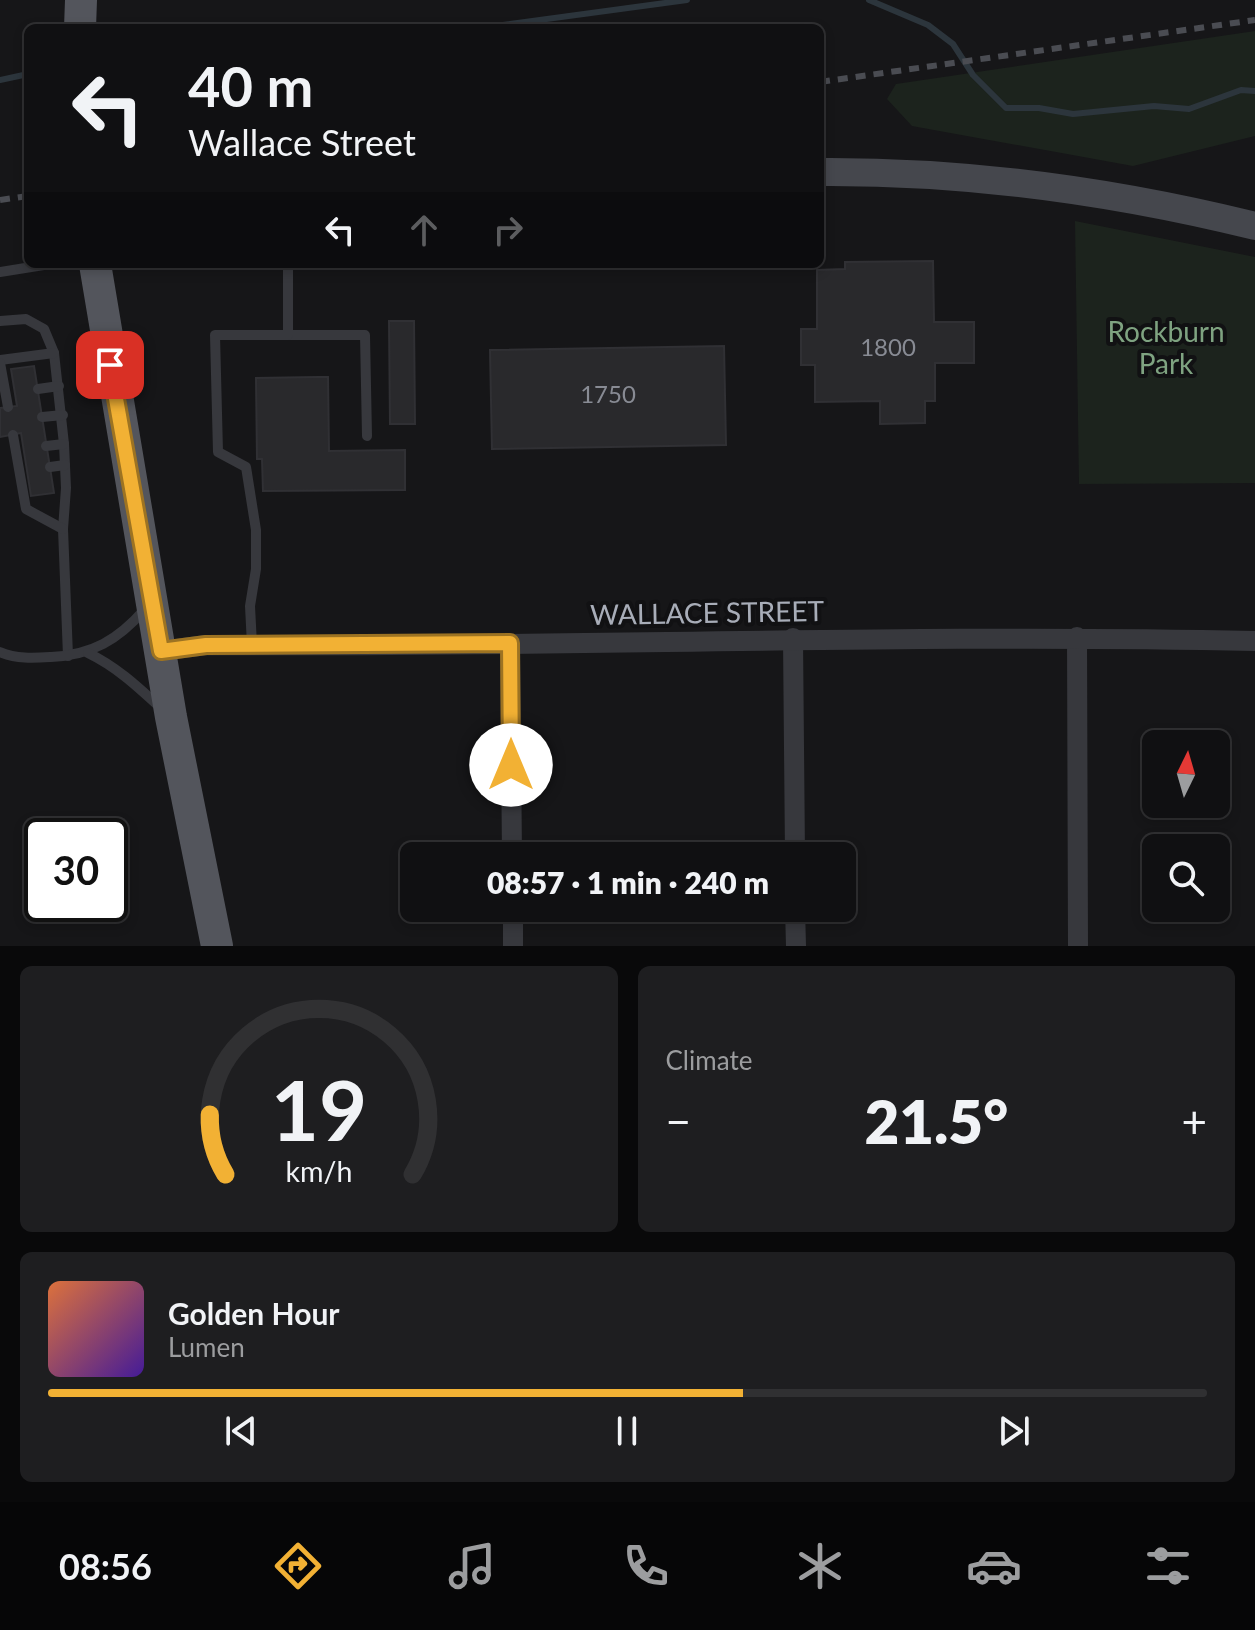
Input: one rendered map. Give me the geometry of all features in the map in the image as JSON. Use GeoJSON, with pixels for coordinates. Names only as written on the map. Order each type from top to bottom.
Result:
{"type":"FeatureCollection","features":[{"type":"Feature","properties":{"kind":"main road"},"geometry":{"type":"LineString","coordinates":[[80,24],[81,0]]}},
{"type":"Feature","properties":{"kind":"main road"},"geometry":{"type":"LineString","coordinates":[[96,268],[171,717],[217,946]]}},
{"type":"Feature","properties":{"kind":"street"},"geometry":{"type":"LineString","coordinates":[[824,172],[907,174],[1073,190],[1255,226]]}},
{"type":"Feature","properties":{"kind":"street"},"geometry":{"type":"LineString","coordinates":[[1077,637],[1078,946]]}},
{"type":"Feature","properties":{"kind":"street","name":"WALLACE STREET"},"geometry":{"type":"LineString","coordinates":[[161,651],[206,645],[793,638],[1077,637],[1255,641]]}},
{"type":"Feature","properties":{"kind":"street"},"geometry":{"type":"LineString","coordinates":[[793,638],[795,842]]}},
{"type":"Feature","properties":{"kind":"street"},"geometry":{"type":"LineString","coordinates":[[510,643],[512,842]]}},
{"type":"Feature","properties":{"kind":"street"},"geometry":{"type":"LineString","coordinates":[[513,922],[513,946]]}},
{"type":"Feature","properties":{"kind":"street"},"geometry":{"type":"LineString","coordinates":[[795,922],[796,946]]}},
{"type":"Feature","properties":{"kind":"lane"},"geometry":{"type":"LineString","coordinates":[[0,272],[25,268]]}},
{"type":"Feature","properties":{"kind":"lane"},"geometry":{"type":"LineString","coordinates":[[288,268],[288,335]]}},
{"type":"Feature","properties":{"kind":"lane"},"geometry":{"type":"LineString","coordinates":[[0,321],[26,319],[44,329],[54,353],[63,415],[68,656]]}},
{"type":"Feature","properties":{"kind":"lane"},"geometry":{"type":"LineString","coordinates":[[252,645],[250,606],[256,569],[256,530],[246,467],[218,452],[215,335],[365,335],[367,436]]}},
{"type":"Feature","properties":{"kind":"lane"},"geometry":{"type":"LineString","coordinates":[[8,407],[10,392],[0,362],[54,353]]}},
{"type":"Feature","properties":{"kind":"lane"},"geometry":{"type":"LineString","coordinates":[[38,389],[59,386]]}},
{"type":"Feature","properties":{"kind":"lane"},"geometry":{"type":"LineString","coordinates":[[42,417],[63,415]]}},
{"type":"Feature","properties":{"kind":"lane"},"geometry":{"type":"LineString","coordinates":[[13,435],[23,471],[26,509],[63,529]]}},
{"type":"Feature","properties":{"kind":"lane"},"geometry":{"type":"LineString","coordinates":[[46,446],[64,444]]}},
{"type":"Feature","properties":{"kind":"lane"},"geometry":{"type":"LineString","coordinates":[[50,467],[65,465]]}},
{"type":"Feature","properties":{"kind":"lane"},"geometry":{"type":"LineString","coordinates":[[0,652],[29,658],[88,653],[113,640],[130,626],[151,601]]}},
{"type":"Feature","properties":{"kind":"lane"},"geometry":{"type":"LineString","coordinates":[[88,653],[126,675],[171,717]]}},
{"type":"Feature","properties":{"kind":"green space"},"geometry":{"type":"Polygon","coordinates":[[[1255,31],[1255,136],[1133,166],[912,126],[887,99],[896,84],[1255,31]]]}},
{"type":"Feature","properties":{"kind":"green space","name":"Rockburn Park"},"geometry":{"type":"Polygon","coordinates":[[[1075,221],[1255,257],[1255,483],[1079,484],[1075,221]]]}},
{"type":"Feature","properties":{"kind":"building"},"geometry":{"type":"Polygon","coordinates":[[[933,261],[934,322],[974,322],[974,363],[935,363],[935,401],[925,401],[925,423],[880,424],[880,401],[815,402],[815,365],[801,365],[801,329],[817,329],[817,270],[845,269],[845,262],[933,261]]]}},
{"type":"Feature","properties":{"kind":"building"},"geometry":{"type":"Polygon","coordinates":[[[389,321],[414,321],[415,424],[390,424],[389,321]]]}},
{"type":"Feature","properties":{"kind":"building"},"geometry":{"type":"Polygon","coordinates":[[[724,346],[726,445],[492,449],[490,350],[724,346]]]}},
{"type":"Feature","properties":{"kind":"building"},"geometry":{"type":"Polygon","coordinates":[[[34,366],[54,493],[31,496],[21,433],[0,437],[0,408],[17,406],[11,369],[34,366]]]}},
{"type":"Feature","properties":{"kind":"building"},"geometry":{"type":"Polygon","coordinates":[[[328,377],[329,451],[405,450],[405,490],[263,491],[262,459],[257,459],[256,378],[328,377]]]}},
{"type":"Feature","properties":{"kind":"waterway"},"geometry":{"type":"LineString","coordinates":[[510,24],[687,0]]}},
{"type":"Feature","properties":{"kind":"waterway"},"geometry":{"type":"LineString","coordinates":[[869,0],[928,25],[953,44],[973,75],[1006,108],[1039,108],[1073,114],[1154,106],[1189,109],[1241,90],[1255,91]]}},
{"type":"Feature","properties":{"kind":"waterway"},"geometry":{"type":"LineString","coordinates":[[0,80],[24,75]]}},
{"type":"Feature","properties":{"kind":"railway"},"geometry":{"type":"LineString","coordinates":[[824,81],[1255,20]]}},
{"type":"Feature","properties":{"kind":"railway"},"geometry":{"type":"LineString","coordinates":[[0,200],[24,197]]}},
{"type":"Feature","properties":{"kind":"route"},"geometry":{"type":"LineString","coordinates":[[110,365],[161,651],[206,645],[510,643],[511,765]]}}]}
